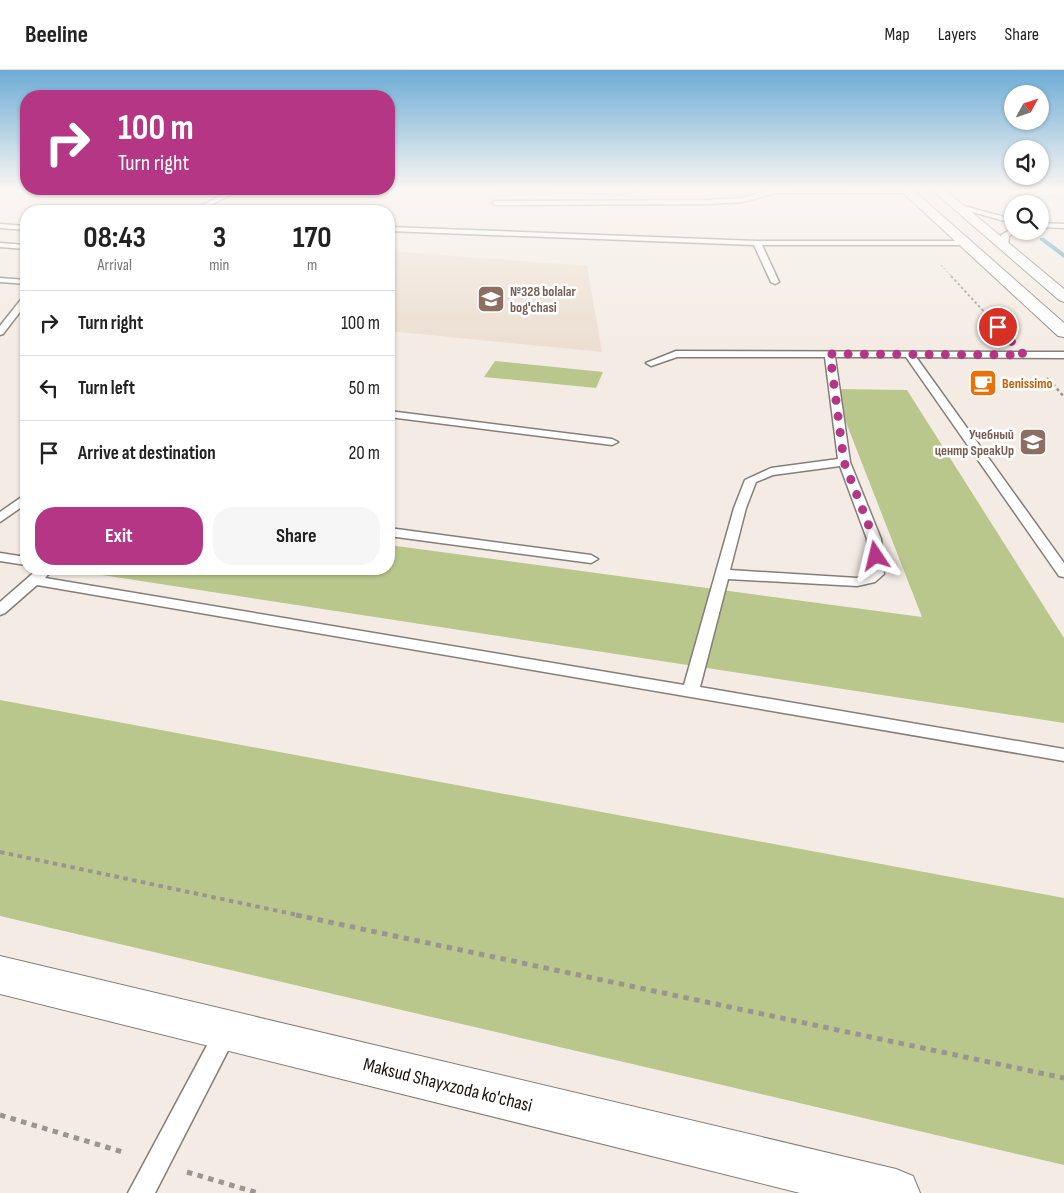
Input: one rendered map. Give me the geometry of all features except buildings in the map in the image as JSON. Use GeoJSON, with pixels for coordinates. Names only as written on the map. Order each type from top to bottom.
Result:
{"type":"FeatureCollection","features":[{"type":"Feature","properties":{"kind":"main road"},"geometry":{"type":"LineString","coordinates":[[1000,242],[1064,297]]}},
{"type":"Feature","properties":{"kind":"main road"},"geometry":{"type":"LineString","coordinates":[[964,243],[1064,332]]}},
{"type":"Feature","properties":{"kind":"main road","name":"Maksud Shayxzoda ko'chasi"},"geometry":{"type":"LineString","coordinates":[[0,975],[896,1193]]}},
{"type":"Feature","properties":{"kind":"lane"},"geometry":{"type":"LineString","coordinates":[[741,242],[964,243]]}},
{"type":"Feature","properties":{"kind":"lane"},"geometry":{"type":"LineString","coordinates":[[757,243],[775,282]]}},
{"type":"Feature","properties":{"kind":"lane"},"geometry":{"type":"LineString","coordinates":[[0,245],[20,247]]}},
{"type":"Feature","properties":{"kind":"lane"},"geometry":{"type":"LineString","coordinates":[[0,280],[20,282]]}},
{"type":"Feature","properties":{"kind":"lane"},"geometry":{"type":"LineString","coordinates":[[0,332],[20,307]]}},
{"type":"Feature","properties":{"kind":"lane"},"geometry":{"type":"LineString","coordinates":[[651,363],[676,354],[1064,355]]}},
{"type":"Feature","properties":{"kind":"lane"},"geometry":{"type":"LineString","coordinates":[[722,574],[856,582],[870,579],[878,574],[874,539],[844,462],[830,354]]}},
{"type":"Feature","properties":{"kind":"lane"},"geometry":{"type":"LineString","coordinates":[[909,355],[1064,573]]}},
{"type":"Feature","properties":{"kind":"lane"},"geometry":{"type":"LineString","coordinates":[[395,415],[612,442]]}},
{"type":"Feature","properties":{"kind":"lane"},"geometry":{"type":"LineString","coordinates":[[691,690],[740,508],[751,480],[771,472],[844,462]]}},
{"type":"Feature","properties":{"kind":"lane"},"geometry":{"type":"LineString","coordinates":[[0,518],[20,503]]}},
{"type":"Feature","properties":{"kind":"lane"},"geometry":{"type":"LineString","coordinates":[[395,533],[591,559]]}},
{"type":"Feature","properties":{"kind":"lane"},"geometry":{"type":"LineString","coordinates":[[0,557],[20,560]]}},
{"type":"Feature","properties":{"kind":"lane"},"geometry":{"type":"LineString","coordinates":[[0,610],[39,575]]}},
{"type":"Feature","properties":{"kind":"lane"},"geometry":{"type":"LineString","coordinates":[[34,580],[691,690],[1064,755]]}},
{"type":"Feature","properties":{"kind":"lane"},"geometry":{"type":"LineString","coordinates":[[141,1193],[227,1030]]}},
{"type":"Feature","properties":{"kind":"path"},"geometry":{"type":"LineString","coordinates":[[922,243],[1064,398]]}},
{"type":"Feature","properties":{"kind":"path"},"geometry":{"type":"LineString","coordinates":[[0,852],[1064,1078]]}},
{"type":"Feature","properties":{"kind":"shaded area","name":"№328 bolalar bog'chasi"},"geometry":{"type":"Polygon","coordinates":[[[395,251],[587,266],[602,352],[395,332],[395,251]]]}},
{"type":"Feature","properties":{"kind":"green space"},"geometry":{"type":"Polygon","coordinates":[[[495,361],[603,372],[596,388],[484,377],[495,361]]]}},
{"type":"Feature","properties":{"kind":"green space"},"geometry":{"type":"Polygon","coordinates":[[[833,389],[907,390],[1064,638],[1064,723],[102,575],[395,575],[395,546],[922,617],[833,389]]]}},
{"type":"Feature","properties":{"kind":"green space"},"geometry":{"type":"Polygon","coordinates":[[[0,700],[1064,898],[1064,1165],[0,916],[0,700]]]}},
{"type":"Feature","properties":{"kind":"waterway"},"geometry":{"type":"LineString","coordinates":[[1046,242],[1064,256]]}},
{"type":"Feature","properties":{"kind":"place","name":"№328 bolalar bog'chasi"},"geometry":{"type":"Point","coordinates":[491,299]}},
{"type":"Feature","properties":{"kind":"place","name":"Benissimo"},"geometry":{"type":"Point","coordinates":[983,383]}},
{"type":"Feature","properties":{"kind":"place","name":"Учебный центр SpeakUp"},"geometry":{"type":"Point","coordinates":[1033,442]}},
{"type":"Feature","properties":{"kind":"route"},"geometry":{"type":"LineString","coordinates":[[876,556],[874,539],[844,462],[830,354],[1024,355],[998,327]]}}]}
